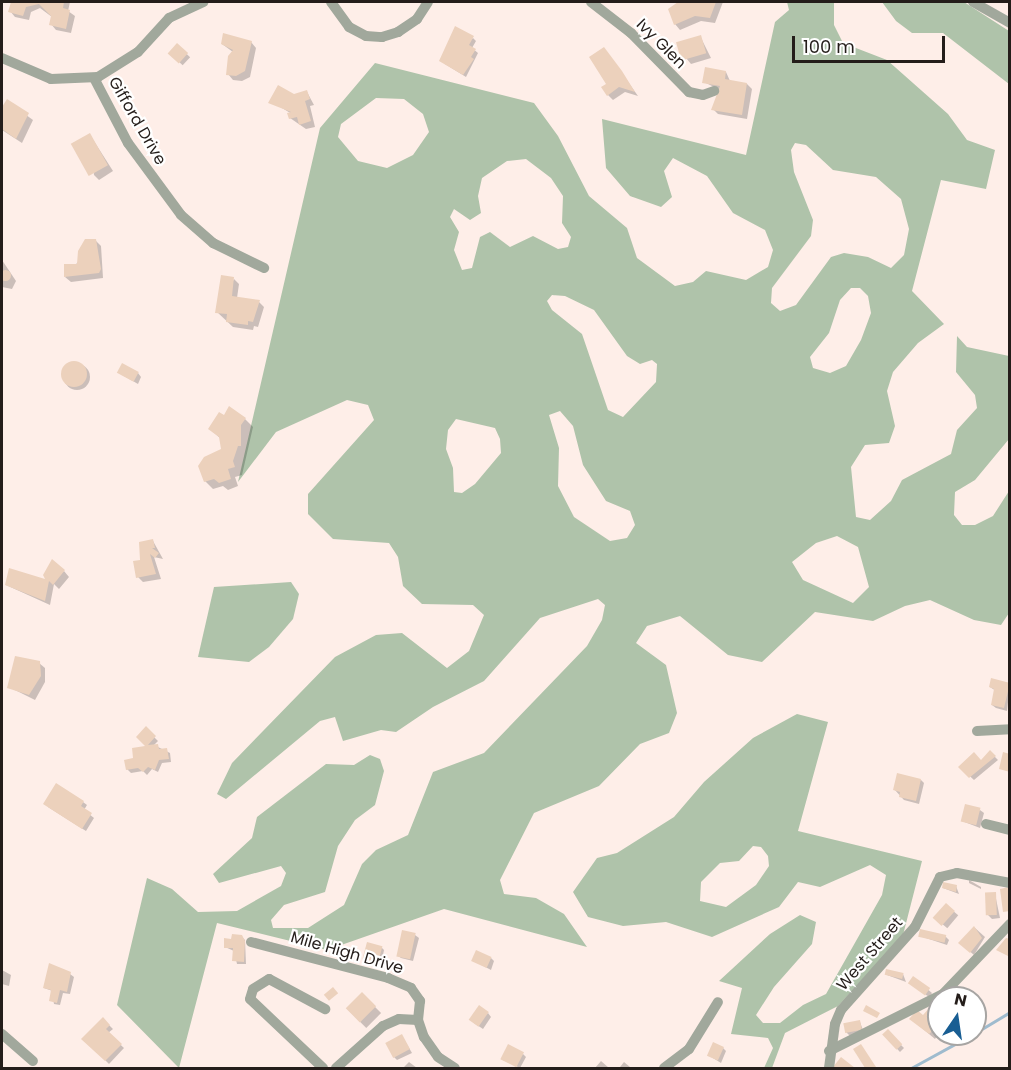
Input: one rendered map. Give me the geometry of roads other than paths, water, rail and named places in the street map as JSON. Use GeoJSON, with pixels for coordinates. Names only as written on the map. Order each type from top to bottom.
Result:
{"type":"FeatureCollection","features":[{"type":"Feature","properties":{"kind":"street"},"geometry":{"type":"LineString","coordinates":[[2,58],[51,80],[94,78],[138,52],[169,18],[202,2]]}},
{"type":"Feature","properties":{"kind":"street"},"geometry":{"type":"LineString","coordinates":[[331,2],[349,27],[366,36],[382,37],[398,32],[417,19],[428,2]]}},
{"type":"Feature","properties":{"kind":"street","name":"Ivy Glen"},"geometry":{"type":"LineString","coordinates":[[591,2],[631,33],[689,92],[703,95],[714,91]]}},
{"type":"Feature","properties":{"kind":"street"},"geometry":{"type":"LineString","coordinates":[[973,2],[1010,23]]}},
{"type":"Feature","properties":{"kind":"street","name":"Gifford Drive"},"geometry":{"type":"LineString","coordinates":[[94,78],[128,143],[181,215],[213,243],[264,268]]}},
{"type":"Feature","properties":{"kind":"street"},"geometry":{"type":"LineString","coordinates":[[977,731],[1010,729]]}},
{"type":"Feature","properties":{"kind":"street"},"geometry":{"type":"LineString","coordinates":[[986,824],[1010,830]]}},
{"type":"Feature","properties":{"kind":"street","name":"West Street"},"geometry":{"type":"LineString","coordinates":[[829,1068],[829,1051],[841,1010],[915,927],[940,877],[957,873],[1010,883]]}},
{"type":"Feature","properties":{"kind":"street"},"geometry":{"type":"LineString","coordinates":[[829,1051],[944,994],[1010,924]]}},
{"type":"Feature","properties":{"kind":"street","name":"Mile High Drive"},"geometry":{"type":"LineString","coordinates":[[251,942],[388,978],[411,988],[420,1001],[418,1020],[438,1057],[455,1068]]}},
{"type":"Feature","properties":{"kind":"street"},"geometry":{"type":"LineString","coordinates":[[323,1068],[250,999],[253,988],[269,980],[325,1010]]}},
{"type":"Feature","properties":{"kind":"street"},"geometry":{"type":"LineString","coordinates":[[664,1068],[689,1049],[718,1002]]}},
{"type":"Feature","properties":{"kind":"street"},"geometry":{"type":"LineString","coordinates":[[336,1068],[383,1026],[399,1019],[418,1020]]}},
{"type":"Feature","properties":{"kind":"street"},"geometry":{"type":"LineString","coordinates":[[2,1034],[33,1061]]}},
{"type":"Feature","properties":{"kind":"waterway"},"geometry":{"type":"LineString","coordinates":[[987,1026],[1010,1012]]}},
{"type":"Feature","properties":{"kind":"waterway"},"geometry":{"type":"LineString","coordinates":[[911,1068],[951,1046]]}}]}
